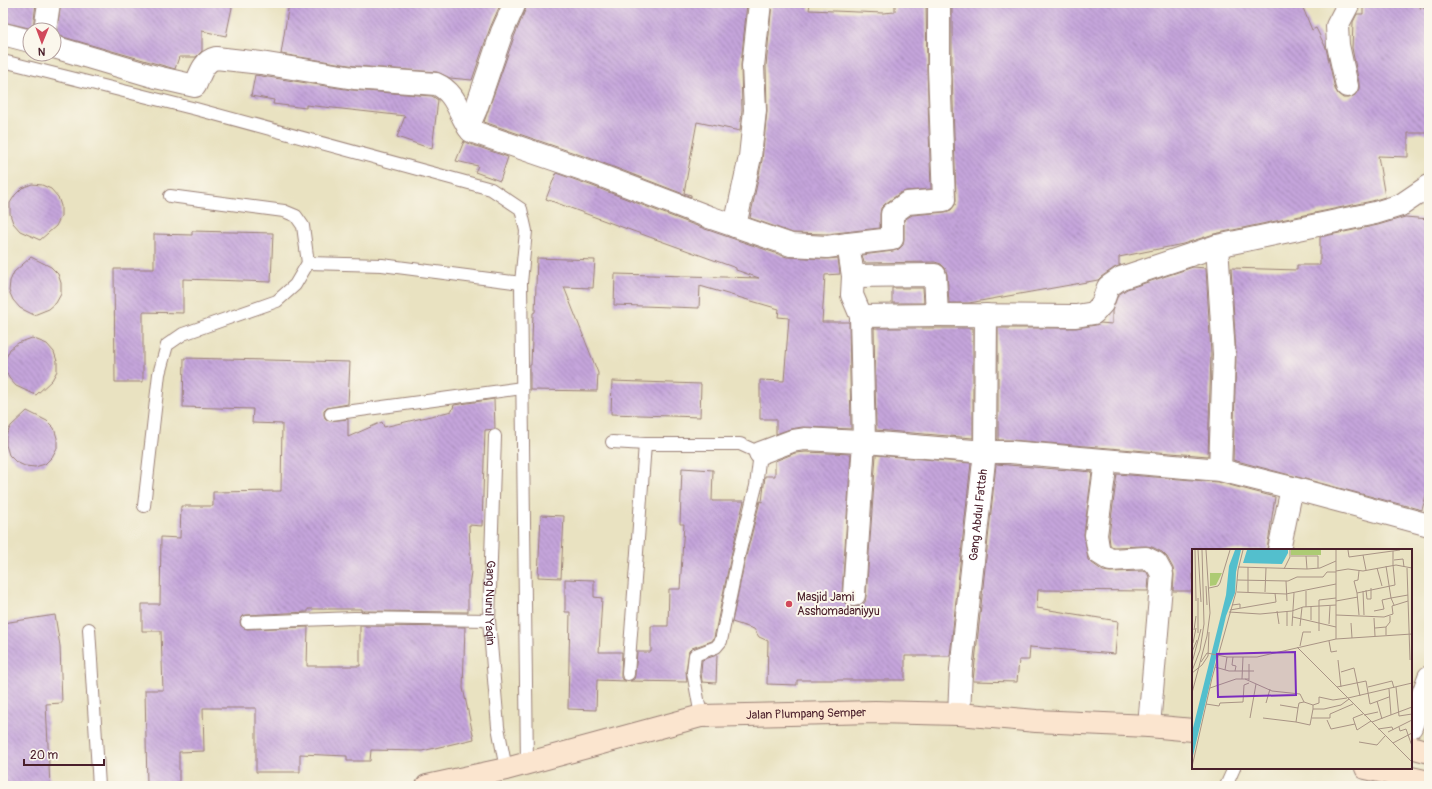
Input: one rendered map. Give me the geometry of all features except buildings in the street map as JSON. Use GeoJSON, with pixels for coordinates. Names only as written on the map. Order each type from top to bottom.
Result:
{"type":"FeatureCollection","features":[{"type":"Feature","properties":{"kind":"main road","name":"Jalan Plumpang Semper"},"geometry":{"type":"LineString","coordinates":[[427,786],[506,769],[701,716],[875,712],[959,714],[1036,721],[1149,726],[1192,730]]}},
{"type":"Feature","properties":{"kind":"main road"},"geometry":{"type":"LineString","coordinates":[[1370,769],[1420,781]]}},
{"type":"Feature","properties":{"kind":"street"},"geometry":{"type":"LineString","coordinates":[[46,22],[49,3]]}},
{"type":"Feature","properties":{"kind":"street"},"geometry":{"type":"LineString","coordinates":[[468,127],[476,109],[502,32],[515,3]]}},
{"type":"Feature","properties":{"kind":"street"},"geometry":{"type":"LineString","coordinates":[[734,226],[750,157],[755,110],[753,66],[760,3]]}},
{"type":"Feature","properties":{"kind":"street"},"geometry":{"type":"LineString","coordinates":[[62,49],[156,77],[195,86],[205,65],[209,60],[216,58],[261,63],[354,78],[436,84],[445,87],[452,95],[463,120],[471,131],[594,173],[734,226],[791,245],[827,247],[892,239],[892,214],[907,203],[944,200],[939,69],[939,3]]}},
{"type":"Feature","properties":{"kind":"street"},"geometry":{"type":"LineString","coordinates":[[1348,86],[1338,45],[1337,26],[1349,3]]}},
{"type":"Feature","properties":{"kind":"street"},"geometry":{"type":"LineString","coordinates":[[3,34],[22,39]]}},
{"type":"Feature","properties":{"kind":"street"},"geometry":{"type":"LineString","coordinates":[[861,316],[1076,316],[1094,314],[1102,304],[1108,288],[1121,278],[1217,246],[1376,213],[1401,205],[1429,186]]}},
{"type":"Feature","properties":{"kind":"street"},"geometry":{"type":"LineString","coordinates":[[848,244],[853,276],[852,295],[861,316],[864,442],[854,595]]}},
{"type":"Feature","properties":{"kind":"street"},"geometry":{"type":"LineString","coordinates":[[1217,246],[1224,354],[1220,470]]}},
{"type":"Feature","properties":{"kind":"street"},"geometry":{"type":"LineString","coordinates":[[853,276],[935,275],[937,315]]}},
{"type":"Feature","properties":{"kind":"street","name":"Gang Abdul Fattah"},"geometry":{"type":"LineString","coordinates":[[959,714],[961,670],[985,452],[986,315]]}},
{"type":"Feature","properties":{"kind":"street"},"geometry":{"type":"LineString","coordinates":[[760,453],[792,441],[805,439],[864,442],[985,452],[1010,452],[1220,470],[1429,525]]}},
{"type":"Feature","properties":{"kind":"street"},"geometry":{"type":"LineString","coordinates":[[1106,461],[1096,535],[1099,553],[1110,560],[1146,558],[1156,563],[1162,574],[1149,726]]}},
{"type":"Feature","properties":{"kind":"street"},"geometry":{"type":"LineString","coordinates":[[1279,549],[1292,488]]}},
{"type":"Feature","properties":{"kind":"street"},"geometry":{"type":"LineString","coordinates":[[1412,724],[1429,677]]}},
{"type":"Feature","properties":{"kind":"lane"},"geometry":{"type":"LineString","coordinates":[[3,61],[196,109],[491,189],[521,209],[526,231],[521,284],[527,763]]}},
{"type":"Feature","properties":{"kind":"lane"},"geometry":{"type":"LineString","coordinates":[[144,506],[159,374],[167,345],[183,334],[277,301],[295,285],[308,263],[303,226],[296,216],[284,211],[170,196]]}},
{"type":"Feature","properties":{"kind":"lane"},"geometry":{"type":"LineString","coordinates":[[308,263],[382,266],[521,284]]}},
{"type":"Feature","properties":{"kind":"lane"},"geometry":{"type":"LineString","coordinates":[[331,414],[522,388]]}},
{"type":"Feature","properties":{"kind":"lane","name":"Gang Nurul Yaqin"},"geometry":{"type":"LineString","coordinates":[[495,436],[489,620],[498,727],[506,769]]}},
{"type":"Feature","properties":{"kind":"lane"},"geometry":{"type":"LineString","coordinates":[[612,442],[645,444],[740,444],[760,453],[756,486],[738,558],[721,641],[716,647],[696,655],[693,672],[701,716]]}},
{"type":"Feature","properties":{"kind":"lane"},"geometry":{"type":"LineString","coordinates":[[628,674],[645,444]]}},
{"type":"Feature","properties":{"kind":"lane"},"geometry":{"type":"LineString","coordinates":[[247,622],[354,618],[489,620]]}},
{"type":"Feature","properties":{"kind":"lane"},"geometry":{"type":"LineString","coordinates":[[89,629],[99,786]]}},
{"type":"Feature","properties":{"kind":"lane"},"geometry":{"type":"LineString","coordinates":[[1226,786],[1234,769]]}},
{"type":"Feature","properties":{"kind":"place","name":"Masjid Jami Asshomadaniyyu"},"geometry":{"type":"Point","coordinates":[789,604]}}]}
